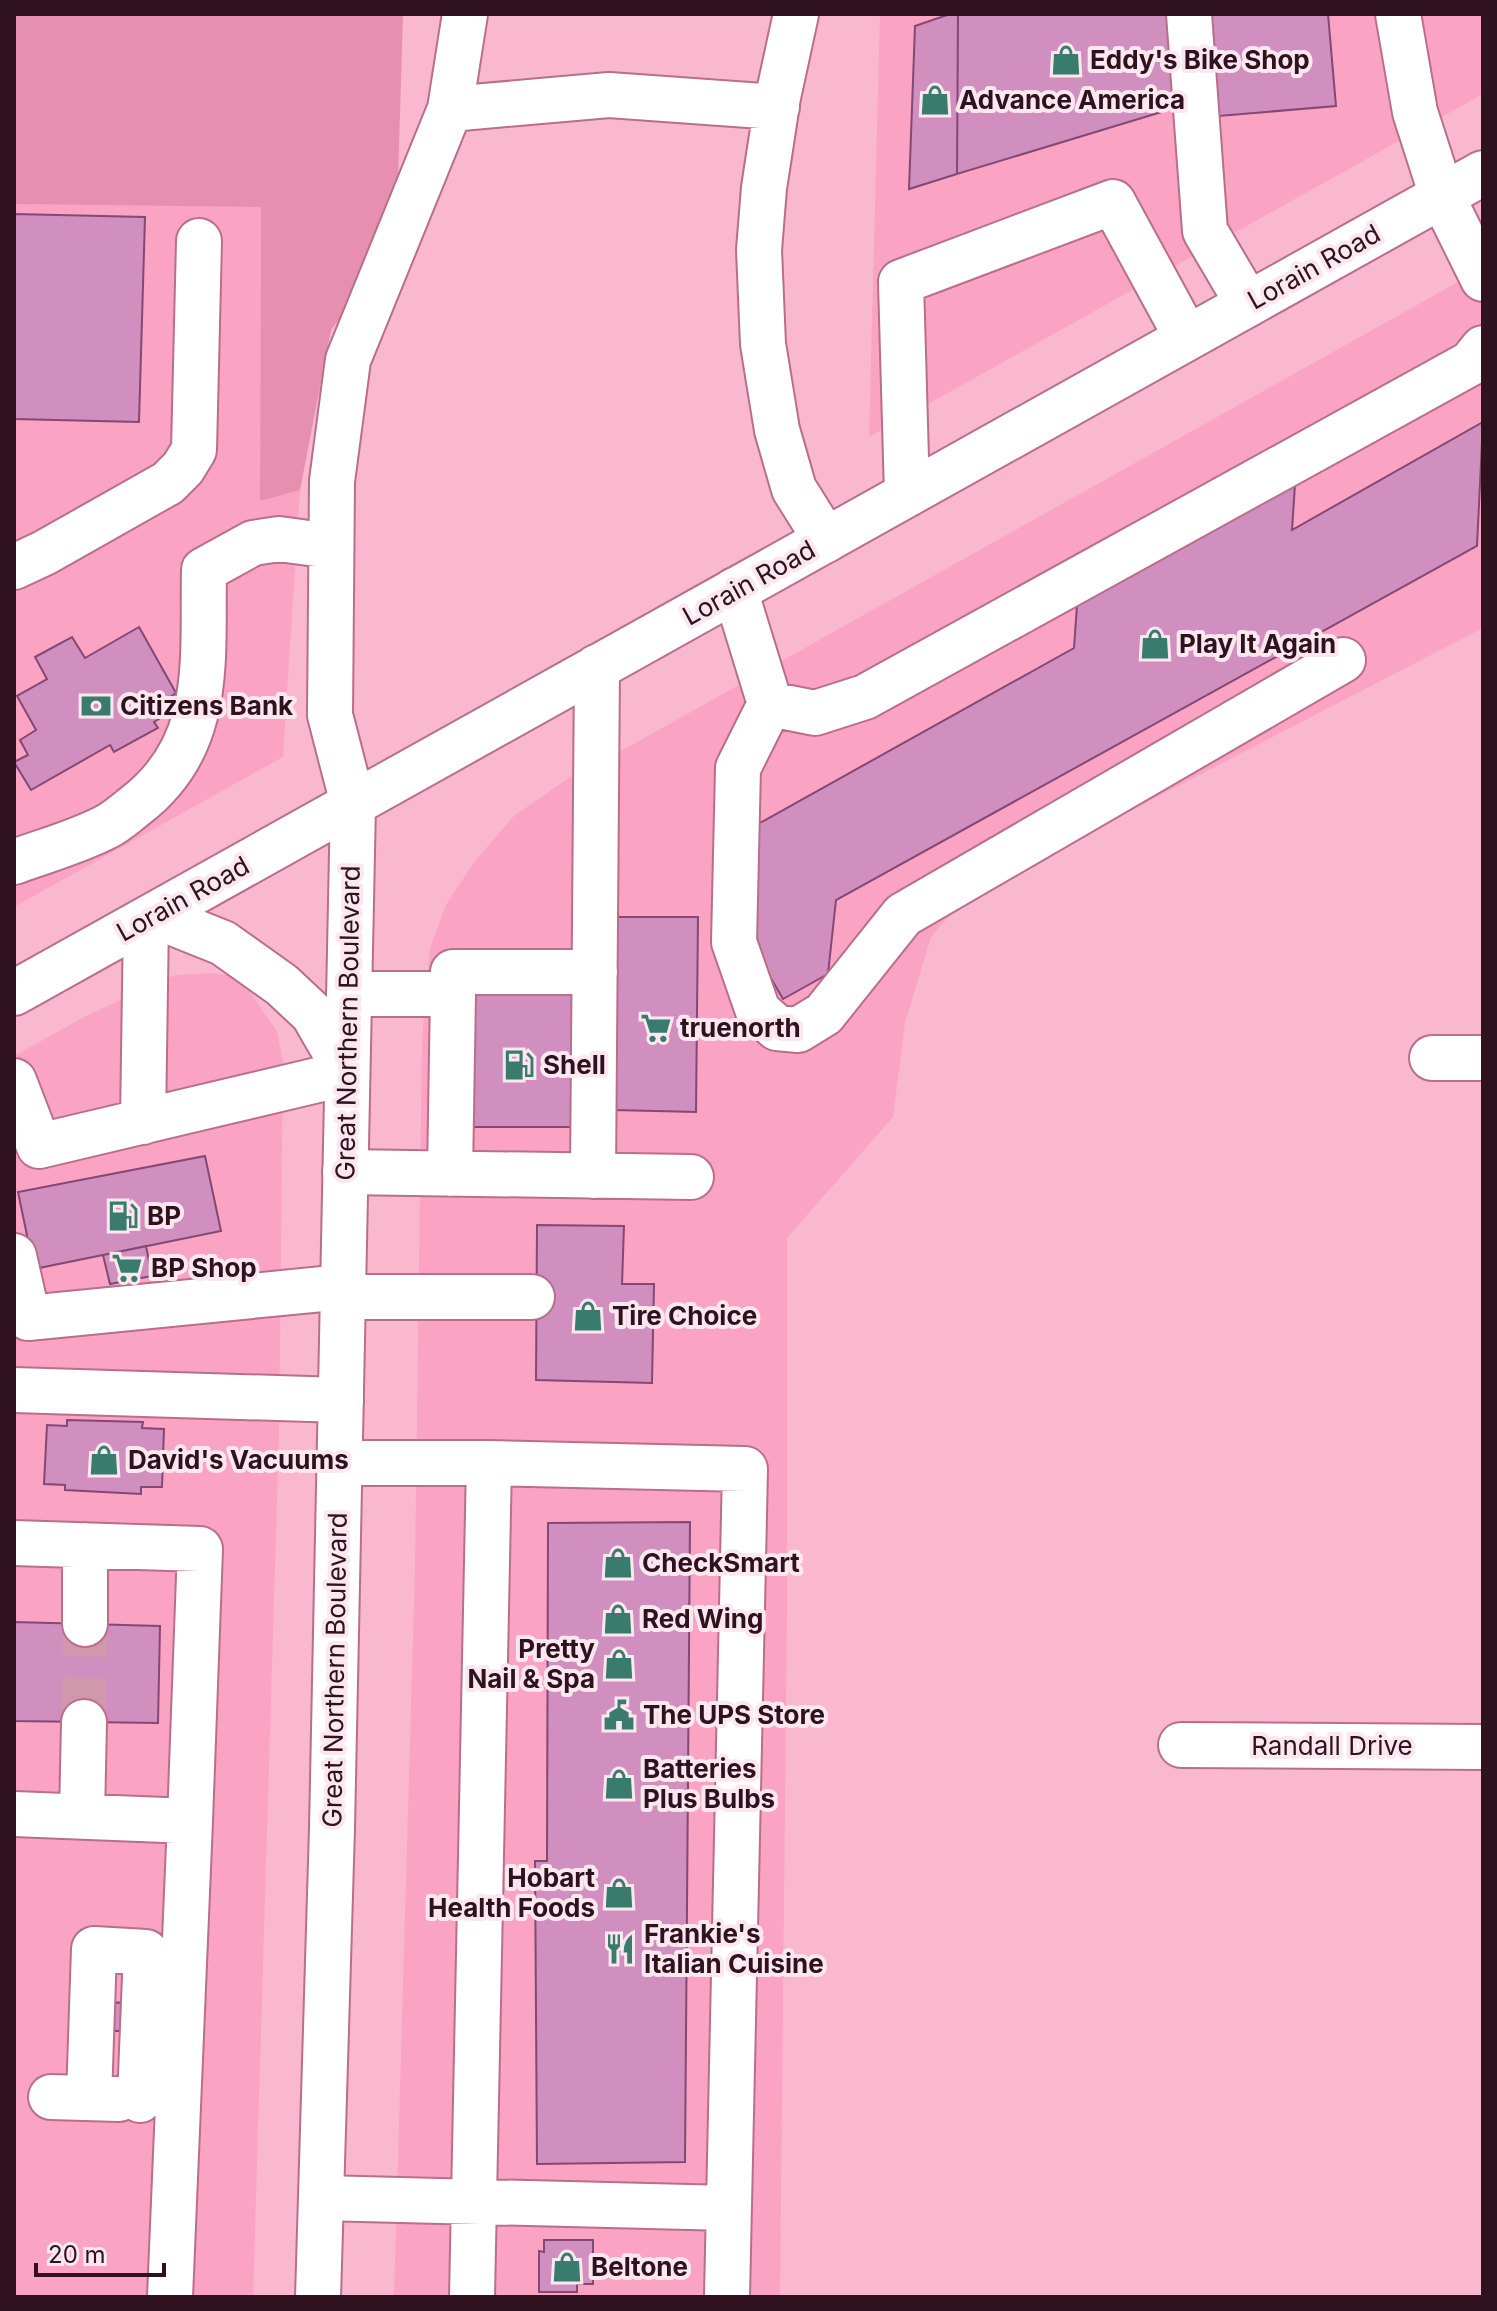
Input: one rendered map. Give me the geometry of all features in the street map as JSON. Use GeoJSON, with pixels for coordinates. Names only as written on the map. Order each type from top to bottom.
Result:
{"type":"FeatureCollection","features":[{"type":"Feature","properties":{"kind":"main road","name":"Great Northern Boulevard"},"geometry":{"type":"LineString","coordinates":[[318,2297],[333,1812],[353,804],[330,715],[332,481],[348,360],[450,109],[465,14]]}},
{"type":"Feature","properties":{"kind":"main road"},"geometry":{"type":"LineString","coordinates":[[796,14],[764,188],[759,250],[763,344],[777,430],[794,489],[826,540]]}},
{"type":"Feature","properties":{"kind":"main road"},"geometry":{"type":"LineString","coordinates":[[1189,14],[1205,231],[1248,304]]}},
{"type":"Feature","properties":{"kind":"main road"},"geometry":{"type":"LineString","coordinates":[[1398,14],[1415,112],[1442,196],[1483,279]]}},
{"type":"Feature","properties":{"kind":"main road"},"geometry":{"type":"LineString","coordinates":[[450,109],[609,95],[777,107]]}},
{"type":"Feature","properties":{"kind":"main road","name":"Lorain Road"},"geometry":{"type":"LineString","coordinates":[[14,993],[1483,173]]}},
{"type":"Feature","properties":{"kind":"main road"},"geometry":{"type":"LineString","coordinates":[[907,494],[901,282],[1113,202],[1187,338]]}},
{"type":"Feature","properties":{"kind":"main road"},"geometry":{"type":"LineString","coordinates":[[14,567],[168,483],[183,468],[194,450],[199,241]]}},
{"type":"Feature","properties":{"kind":"main road"},"geometry":{"type":"LineString","coordinates":[[770,704],[815,713],[865,697],[1471,363],[1483,348]]}},
{"type":"Feature","properties":{"kind":"main road"},"geometry":{"type":"LineString","coordinates":[[14,862],[107,827],[156,789],[179,758],[195,720],[204,676],[204,570],[253,543],[279,539],[331,546]]}},
{"type":"Feature","properties":{"kind":"main road"},"geometry":{"type":"LineString","coordinates":[[735,590],[770,704],[738,768],[734,942],[758,1011],[777,1028],[798,1030],[824,1014],[903,915],[1343,660]]}},
{"type":"Feature","properties":{"kind":"main road"},"geometry":{"type":"LineString","coordinates":[[593,1176],[597,667]]}},
{"type":"Feature","properties":{"kind":"main road"},"geometry":{"type":"LineString","coordinates":[[14,1081],[27,1149],[143,1122],[347,1073],[313,1014],[282,985],[223,943],[168,921],[146,920],[143,1122]]}},
{"type":"Feature","properties":{"kind":"main road"},"geometry":{"type":"LineString","coordinates":[[450,1174],[453,972],[595,972]]}},
{"type":"Feature","properties":{"kind":"main road"},"geometry":{"type":"LineString","coordinates":[[349,994],[453,994]]}},
{"type":"Feature","properties":{"kind":"main road"},"geometry":{"type":"LineString","coordinates":[[1432,1058],[1483,1058]]}},
{"type":"Feature","properties":{"kind":"main road"},"geometry":{"type":"LineString","coordinates":[[345,1172],[691,1177]]}},
{"type":"Feature","properties":{"kind":"main road"},"geometry":{"type":"LineString","coordinates":[[14,1256],[28,1318],[343,1292],[532,1297]]}},
{"type":"Feature","properties":{"kind":"main road"},"geometry":{"type":"LineString","coordinates":[[14,1390],[341,1400]]}},
{"type":"Feature","properties":{"kind":"main road"},"geometry":{"type":"LineString","coordinates":[[339,1463],[745,1469],[727,2297]]}},
{"type":"Feature","properties":{"kind":"main road"},"geometry":{"type":"LineString","coordinates":[[472,2297],[489,1463]]}},
{"type":"Feature","properties":{"kind":"main road"},"geometry":{"type":"LineString","coordinates":[[14,1543],[200,1549],[190,1821],[159,2101]]}},
{"type":"Feature","properties":{"kind":"main road"},"geometry":{"type":"LineString","coordinates":[[85,1545],[85,1624]]}},
{"type":"Feature","properties":{"kind":"main road"},"geometry":{"type":"LineString","coordinates":[[82,1816],[84,1722]]}},
{"type":"Feature","properties":{"kind":"main road","name":"Randall Drive"},"geometry":{"type":"LineString","coordinates":[[1181,1745],[1483,1747]]}},
{"type":"Feature","properties":{"kind":"main road"},"geometry":{"type":"LineString","coordinates":[[14,1814],[190,1821]]}},
{"type":"Feature","properties":{"kind":"main road"},"geometry":{"type":"LineString","coordinates":[[159,2101],[70,2098],[94,1949],[146,1952],[159,2101],[170,2297]]}},
{"type":"Feature","properties":{"kind":"main road"},"geometry":{"type":"LineString","coordinates":[[321,2198],[729,2208]]}},
{"type":"Feature","properties":{"kind":"shaded area"},"geometry":{"type":"Polygon","coordinates":[[[14,14],[403,14],[396,246],[331,330],[300,490],[260,501],[261,207],[14,204],[14,14]]]}},
{"type":"Feature","properties":{"kind":"shaded area"},"geometry":{"type":"Polygon","coordinates":[[[880,14],[1483,14],[1483,94],[869,437],[880,14]]]}},
{"type":"Feature","properties":{"kind":"shaded area"},"geometry":{"type":"Polygon","coordinates":[[[14,204],[261,207],[260,500],[300,490],[283,757],[14,907],[14,204]]]}},
{"type":"Feature","properties":{"kind":"shaded area"},"geometry":{"type":"Polygon","coordinates":[[[1483,268],[1483,628],[1095,829],[981,879],[931,937],[905,1023],[893,1117],[787,1238],[787,1611],[780,2297],[394,2297],[415,1568],[422,1039],[430,948],[446,905],[475,861],[514,816],[573,775],[630,746],[1483,268]]]}},
{"type":"Feature","properties":{"kind":"shaded area"},"geometry":{"type":"Polygon","coordinates":[[[175,975],[227,975],[244,984],[277,1031],[283,1061],[279,1434],[253,2297],[14,2297],[14,1056],[86,1016],[175,975]]]}},
{"type":"Feature","properties":{"kind":"building","name":"Advance America"},"geometry":{"type":"Polygon","coordinates":[[[958,14],[957,174],[909,189],[915,26],[958,14]]]}},
{"type":"Feature","properties":{"kind":"building","name":"Eddy's Bike Shop"},"geometry":{"type":"Polygon","coordinates":[[[958,14],[1170,14],[1178,107],[957,174],[958,14]]]}},
{"type":"Feature","properties":{"kind":"building"},"geometry":{"type":"Polygon","coordinates":[[[1198,14],[1328,14],[1336,106],[1207,117],[1198,14]]]}},
{"type":"Feature","properties":{"kind":"building"},"geometry":{"type":"Polygon","coordinates":[[[14,214],[145,217],[139,422],[14,419],[14,214]]]}},
{"type":"Feature","properties":{"kind":"building"},"geometry":{"type":"Polygon","coordinates":[[[1483,422],[1477,546],[836,900],[828,974],[783,999],[752,946],[758,824],[1074,648],[1077,605],[1295,484],[1292,530],[1483,422]]]}},
{"type":"Feature","properties":{"kind":"building","name":"Citizens Bank"},"geometry":{"type":"Polygon","coordinates":[[[139,627],[176,693],[166,700],[172,711],[154,722],[158,728],[114,752],[110,745],[31,790],[14,762],[28,755],[20,740],[36,730],[17,696],[47,679],[35,657],[72,637],[85,658],[139,627]]]}},
{"type":"Feature","properties":{"kind":"building"},"geometry":{"type":"Polygon","coordinates":[[[612,917],[698,917],[696,1112],[614,1110],[612,917]]]}},
{"type":"Feature","properties":{"kind":"building"},"geometry":{"type":"Polygon","coordinates":[[[463,984],[582,986],[582,1127],[458,1127],[463,984]]]}},
{"type":"Feature","properties":{"kind":"building"},"geometry":{"type":"Polygon","coordinates":[[[205,1156],[221,1231],[34,1269],[18,1192],[205,1156]]]}},
{"type":"Feature","properties":{"kind":"building"},"geometry":{"type":"Polygon","coordinates":[[[537,1225],[624,1226],[622,1284],[654,1284],[652,1383],[536,1380],[537,1225]]]}},
{"type":"Feature","properties":{"kind":"building"},"geometry":{"type":"Polygon","coordinates":[[[146,1246],[152,1276],[110,1284],[103,1255],[146,1246]]]}},
{"type":"Feature","properties":{"kind":"building"},"geometry":{"type":"Polygon","coordinates":[[[67,1420],[143,1422],[142,1428],[164,1429],[162,1487],[141,1487],[141,1494],[65,1490],[65,1485],[44,1484],[47,1425],[67,1426],[67,1420]]]}},
{"type":"Feature","properties":{"kind":"building"},"geometry":{"type":"Polygon","coordinates":[[[690,1522],[685,2162],[537,2164],[535,1861],[547,1861],[548,1523],[690,1522]]]}},
{"type":"Feature","properties":{"kind":"building"},"geometry":{"type":"Polygon","coordinates":[[[14,1622],[160,1626],[158,1723],[14,1721],[14,1622]]]}},
{"type":"Feature","properties":{"kind":"building"},"geometry":{"type":"Polygon","coordinates":[[[102,2002],[130,2003],[128,2031],[101,2031],[102,2002]]]}},
{"type":"Feature","properties":{"kind":"building"},"geometry":{"type":"Polygon","coordinates":[[[544,2240],[593,2240],[593,2284],[577,2284],[577,2292],[539,2292],[539,2251],[544,2252],[544,2240]]]}},
{"type":"Feature","properties":{"kind":"tunnel"},"geometry":{"type":"LineString","coordinates":[[84,1722],[85,1624]]}},
{"type":"Feature","properties":{"kind":"place","name":"Eddy's Bike Shop"},"geometry":{"type":"Point","coordinates":[1066,60]}},
{"type":"Feature","properties":{"kind":"place","name":"Advance America"},"geometry":{"type":"Point","coordinates":[935,100]}},
{"type":"Feature","properties":{"kind":"place","name":"Play It Again"},"geometry":{"type":"Point","coordinates":[1155,644]}},
{"type":"Feature","properties":{"kind":"place","name":"Citizens Bank"},"geometry":{"type":"Point","coordinates":[96,706]}},
{"type":"Feature","properties":{"kind":"place","name":"truenorth"},"geometry":{"type":"Point","coordinates":[656,1028]}},
{"type":"Feature","properties":{"kind":"place","name":"Shell"},"geometry":{"type":"Point","coordinates":[519,1065]}},
{"type":"Feature","properties":{"kind":"place","name":"BP"},"geometry":{"type":"Point","coordinates":[123,1216]}},
{"type":"Feature","properties":{"kind":"place","name":"BP Shop"},"geometry":{"type":"Point","coordinates":[127,1268]}},
{"type":"Feature","properties":{"kind":"place","name":"Tire Choice"},"geometry":{"type":"Point","coordinates":[588,1316]}},
{"type":"Feature","properties":{"kind":"place","name":"David's Vacuums"},"geometry":{"type":"Point","coordinates":[104,1460]}},
{"type":"Feature","properties":{"kind":"place","name":"CheckSmart"},"geometry":{"type":"Point","coordinates":[618,1563]}},
{"type":"Feature","properties":{"kind":"place","name":"Red Wing"},"geometry":{"type":"Point","coordinates":[618,1619]}},
{"type":"Feature","properties":{"kind":"place","name":"Pretty Nail & Spa"},"geometry":{"type":"Point","coordinates":[619,1664]}},
{"type":"Feature","properties":{"kind":"place","name":"The UPS Store"},"geometry":{"type":"Point","coordinates":[619,1715]}},
{"type":"Feature","properties":{"kind":"place","name":"Batteries Plus Bulbs"},"geometry":{"type":"Point","coordinates":[619,1784]}},
{"type":"Feature","properties":{"kind":"place","name":"Hobart Health Foods"},"geometry":{"type":"Point","coordinates":[619,1893]}},
{"type":"Feature","properties":{"kind":"place","name":"Frankie's Italian Cuisine"},"geometry":{"type":"Point","coordinates":[620,1949]}},
{"type":"Feature","properties":{"kind":"place","name":"Beltone"},"geometry":{"type":"Point","coordinates":[567,2267]}}]}
